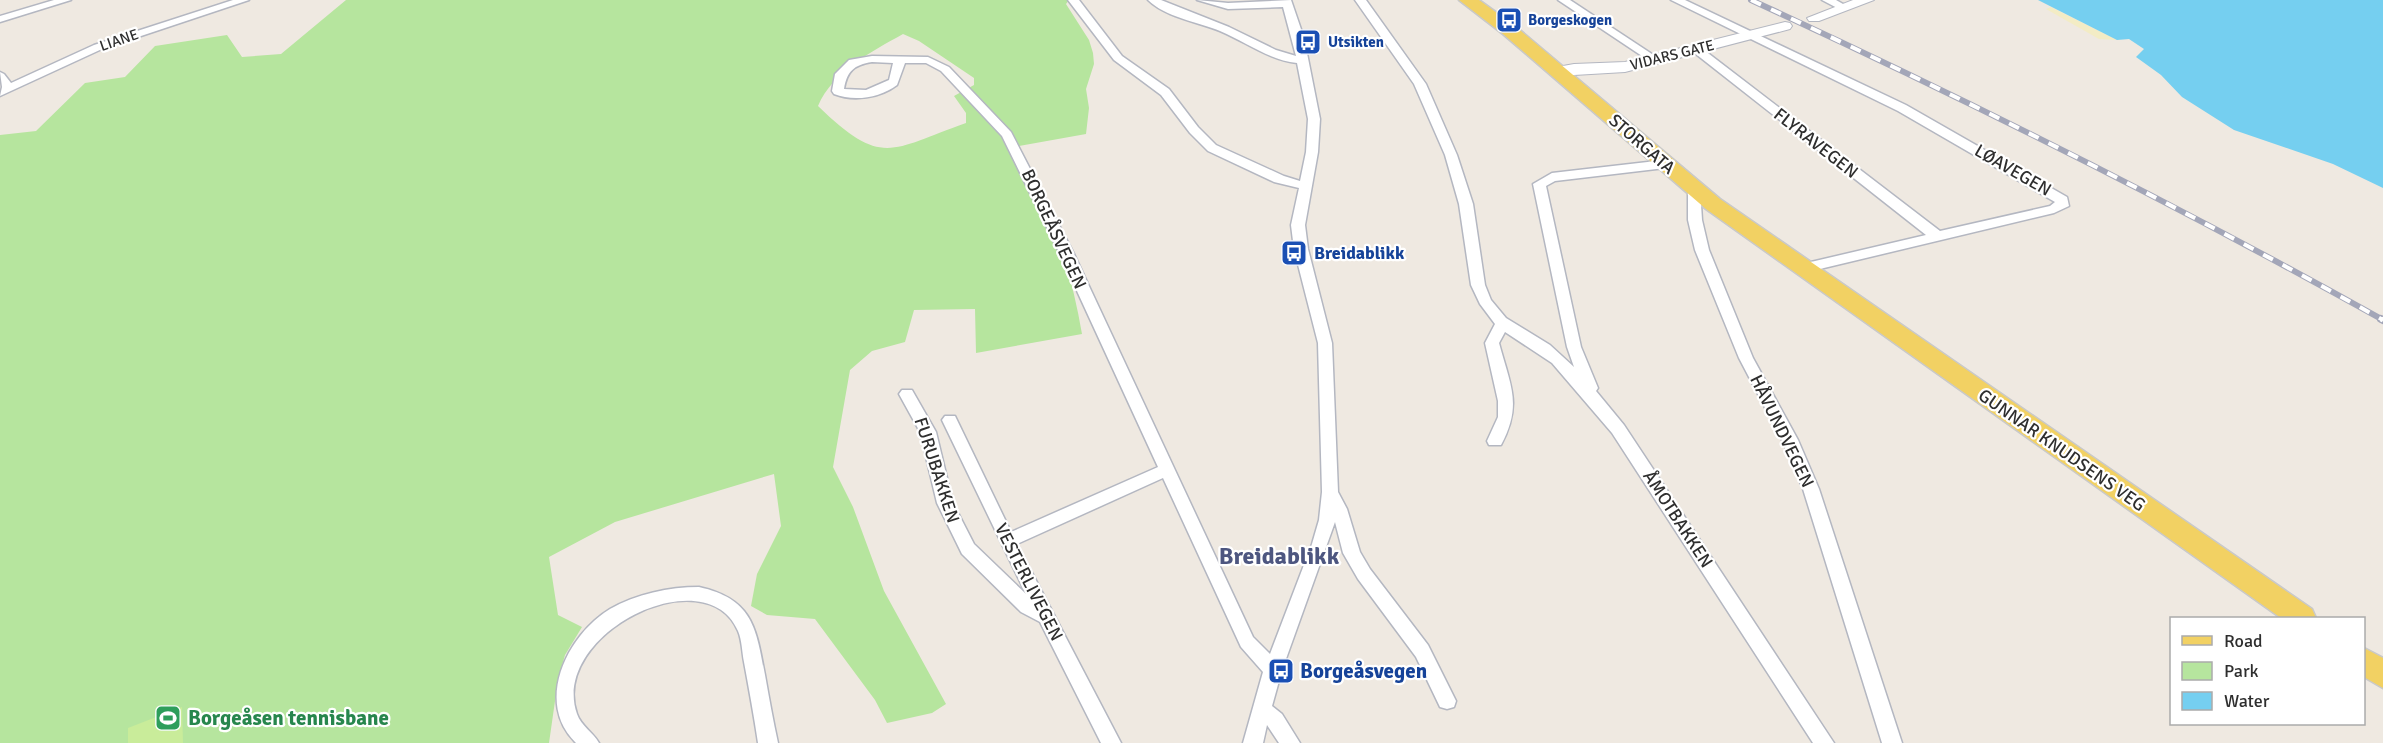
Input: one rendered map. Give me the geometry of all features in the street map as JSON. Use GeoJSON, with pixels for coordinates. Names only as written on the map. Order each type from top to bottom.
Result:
{"type":"FeatureCollection","features":[{"type":"Feature","properties":{"kind":"main road","name":"STORGATA"},"geometry":{"type":"LineString","coordinates":[[1468,0],[1509,30],[1694,189],[1812,275]]}},
{"type":"Feature","properties":{"kind":"main road","name":"GUNNAR KNUDSENS VEG"},"geometry":{"type":"LineString","coordinates":[[1812,275],[2301,617]]}},
{"type":"Feature","properties":{"kind":"main road"},"geometry":{"type":"LineString","coordinates":[[2365,662],[2383,675]]}},
{"type":"Feature","properties":{"kind":"street"},"geometry":{"type":"LineString","coordinates":[[0,19],[66,0]]}},
{"type":"Feature","properties":{"kind":"street","name":"LIANE"},"geometry":{"type":"LineString","coordinates":[[4,90],[98,47],[244,0]]}},
{"type":"Feature","properties":{"kind":"street"},"geometry":{"type":"LineString","coordinates":[[1153,0],[1176,14],[1228,31],[1282,58],[1302,60]]}},
{"type":"Feature","properties":{"kind":"street"},"geometry":{"type":"LineString","coordinates":[[1202,0],[1228,6],[1286,2],[1302,60],[1314,119],[1312,152],[1298,225],[1301,249],[1325,343],[1330,492],[1327,520],[1320,544],[1273,670],[1253,743]]}},
{"type":"Feature","properties":{"kind":"street","name":"ÅMOTBAKKEN"},"geometry":{"type":"LineString","coordinates":[[1360,0],[1425,95],[1461,184],[1478,285],[1483,299],[1502,324],[1555,358],[1593,397],[1644,465],[1824,743]]}},
{"type":"Feature","properties":{"kind":"street"},"geometry":{"type":"LineString","coordinates":[[1563,0],[1655,60]]}},
{"type":"Feature","properties":{"kind":"street"},"geometry":{"type":"LineString","coordinates":[[1676,0],[1753,34]]}},
{"type":"Feature","properties":{"kind":"street"},"geometry":{"type":"LineString","coordinates":[[1827,0],[1845,8]]}},
{"type":"Feature","properties":{"kind":"street"},"geometry":{"type":"LineString","coordinates":[[1814,18],[1867,0]]}},
{"type":"Feature","properties":{"kind":"street"},"geometry":{"type":"LineString","coordinates":[[1075,1],[1118,58],[1165,92],[1194,130],[1212,148],[1279,179],[1305,186]]}},
{"type":"Feature","properties":{"kind":"street","name":"VIDARS GATE"},"geometry":{"type":"LineString","coordinates":[[1557,71],[1573,67],[1616,68],[1785,26]]}},
{"type":"Feature","properties":{"kind":"street","name":"LØAVEGEN"},"geometry":{"type":"LineString","coordinates":[[1753,34],[1902,108],[2062,200],[2062,206],[2054,209],[1937,236],[1812,275]]}},
{"type":"Feature","properties":{"kind":"street","name":"FLYRAVEGEN"},"geometry":{"type":"LineString","coordinates":[[1696,49],[1937,236]]}},
{"type":"Feature","properties":{"kind":"street","name":"BORGEÅSVEGEN"},"geometry":{"type":"LineString","coordinates":[[900,59],[928,60],[938,63],[993,119],[1012,142],[1067,254],[1247,642],[1273,670]]}},
{"type":"Feature","properties":{"kind":"street"},"geometry":{"type":"LineString","coordinates":[[0,76],[4,90]]}},
{"type":"Feature","properties":{"kind":"street"},"geometry":{"type":"LineString","coordinates":[[1593,397],[1574,347],[1539,184],[1552,177],[1665,164]]}},
{"type":"Feature","properties":{"kind":"street","name":"HÅVUNDVEGEN"},"geometry":{"type":"LineString","coordinates":[[1694,189],[1695,220],[1702,250],[1746,358],[1804,471],[1892,743]]}},
{"type":"Feature","properties":{"kind":"street"},"geometry":{"type":"LineString","coordinates":[[1495,441],[1506,417],[1506,401],[1492,343],[1502,324]]}},
{"type":"Feature","properties":{"kind":"street","name":"FURUBAKKEN"},"geometry":{"type":"LineString","coordinates":[[907,394],[928,432],[945,503],[968,549],[1027,607],[1047,617]]}},
{"type":"Feature","properties":{"kind":"street","name":"VESTERLIVEGEN"},"geometry":{"type":"LineString","coordinates":[[950,420],[1007,541],[1111,743]]}},
{"type":"Feature","properties":{"kind":"street"},"geometry":{"type":"LineString","coordinates":[[1007,541],[1166,470]]}},
{"type":"Feature","properties":{"kind":"street"},"geometry":{"type":"LineString","coordinates":[[1330,492],[1339,509],[1353,553],[1364,574],[1422,651],[1447,701]]}},
{"type":"Feature","properties":{"kind":"street"},"geometry":{"type":"LineString","coordinates":[[589,743],[569,723],[565,706],[568,675],[578,653],[609,618],[639,604],[687,595],[709,596],[727,605],[739,616],[747,630],[768,743]]}},
{"type":"Feature","properties":{"kind":"street"},"geometry":{"type":"LineString","coordinates":[[1262,709],[1275,720],[1290,743]]}},
{"type":"Feature","properties":{"kind":"green space"},"geometry":{"type":"Polygon","coordinates":[[[346,0],[1069,0],[1066,4],[1089,40],[1093,53],[1094,64],[1086,89],[1089,108],[1086,134],[1019,146],[1058,238],[1072,285],[1082,334],[976,353],[975,309],[914,310],[905,342],[872,351],[850,370],[833,467],[853,507],[884,591],[946,704],[932,713],[887,723],[875,700],[815,619],[767,615],[751,606],[757,574],[781,526],[774,474],[615,522],[549,557],[558,615],[582,627],[565,655],[558,680],[549,743],[0,743],[0,135],[36,131],[85,83],[125,77],[155,46],[227,35],[242,57],[281,54],[346,0]],[[903,34],[866,55],[833,83],[818,106],[857,139],[873,146],[888,148],[903,146],[966,123],[966,113],[954,96],[974,85],[974,78],[919,41],[903,34]]]}},
{"type":"Feature","properties":{"kind":"green space","name":"Borgeåsen tennisbane"},"geometry":{"type":"Polygon","coordinates":[[[182,707],[183,743],[128,743],[128,728],[182,707]]]}},
{"type":"Feature","properties":{"kind":"sand"},"geometry":{"type":"Polygon","coordinates":[[[2051,7],[2117,40],[2099,39],[2046,9],[2051,7]]]}},
{"type":"Feature","properties":{"kind":"water"},"geometry":{"type":"Polygon","coordinates":[[[2038,0],[2383,0],[2383,188],[2333,164],[2234,130],[2182,97],[2161,75],[2136,57],[2144,49],[2129,39],[2117,40],[2038,0]]]}},
{"type":"Feature","properties":{"kind":"railway"},"geometry":{"type":"LineString","coordinates":[[1751,0],[2070,154],[2228,235],[2383,320],[2381,319]]}},
{"type":"Feature","properties":{"kind":"place","name":"Borgeskogen"},"geometry":{"type":"Point","coordinates":[1509,20]}},
{"type":"Feature","properties":{"kind":"place","name":"Utsikten"},"geometry":{"type":"Point","coordinates":[1308,42]}},
{"type":"Feature","properties":{"kind":"place","name":"Breidablikk"},"geometry":{"type":"Point","coordinates":[1294,253]}},
{"type":"Feature","properties":{"kind":"place","name":"Borgeåsvegen"},"geometry":{"type":"Point","coordinates":[1281,671]}},
{"type":"Feature","properties":{"kind":"place","name":"Borgeåsen tennisbane"},"geometry":{"type":"Point","coordinates":[168,718]}},
{"type":"Feature","properties":{"kind":"district","name":"Breidablikk"},"geometry":{"type":"Point","coordinates":[1279,556]}}]}
